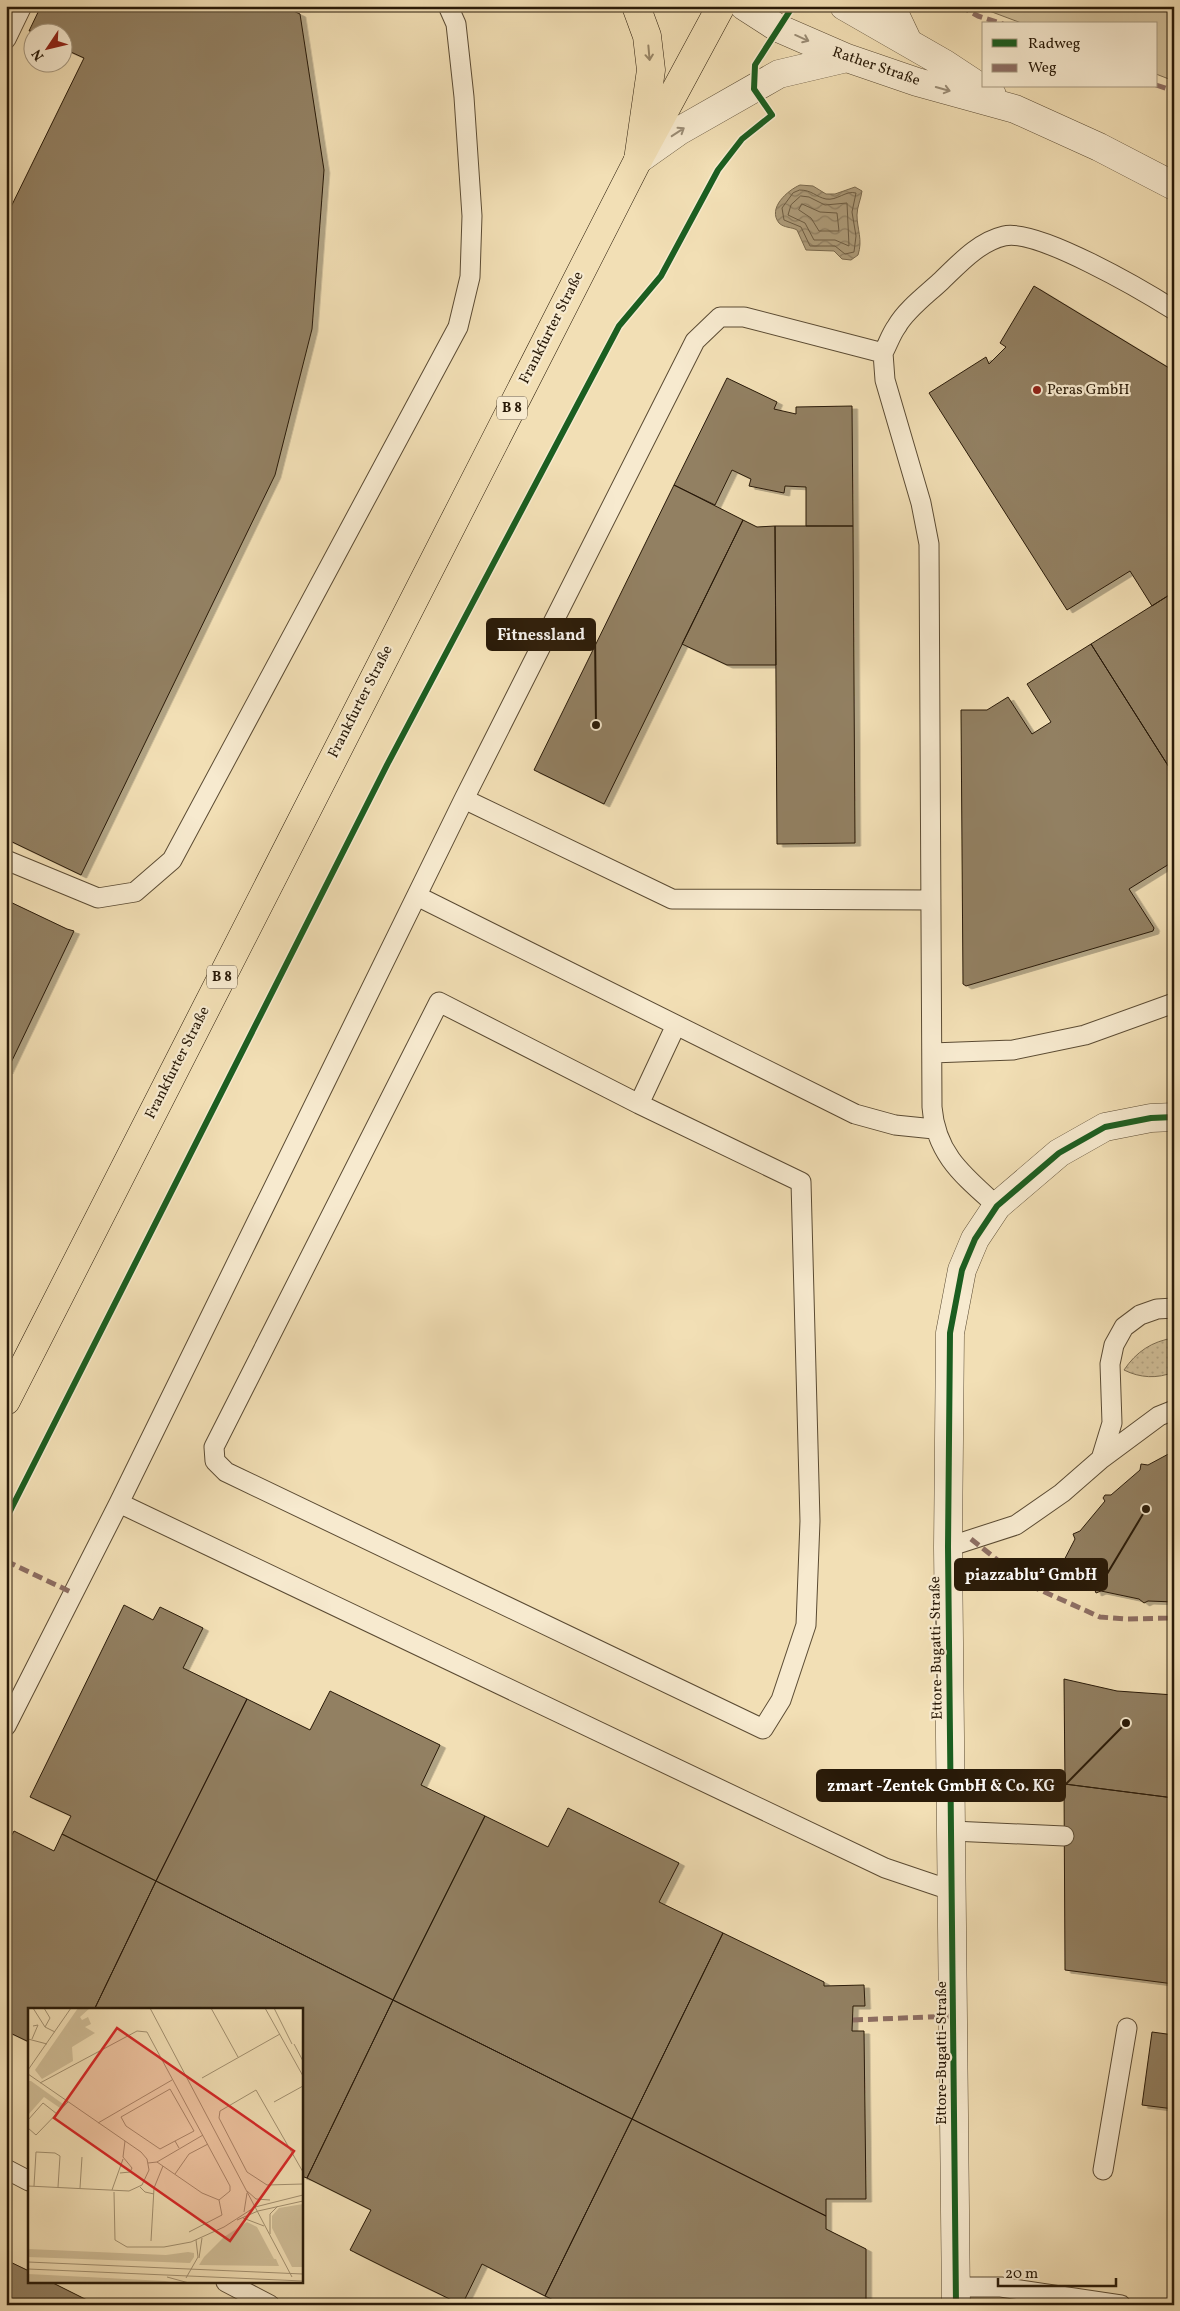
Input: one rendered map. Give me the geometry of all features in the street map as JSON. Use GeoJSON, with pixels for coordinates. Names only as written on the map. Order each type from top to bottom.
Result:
{"type":"FeatureCollection","features":[{"type":"Feature","properties":{"kind":"main road"},"geometry":{"type":"LineString","coordinates":[[636,6],[647,36],[651,70],[638,160]]}},
{"type":"Feature","properties":{"kind":"main road","name":"Frankfurter Straße"},"geometry":{"type":"LineString","coordinates":[[6,1401],[638,160],[721,6]]}},
{"type":"Feature","properties":{"kind":"street","name":"Rather Straße"},"geometry":{"type":"LineString","coordinates":[[744,6],[778,28],[847,58],[917,82],[1015,109]]}},
{"type":"Feature","properties":{"kind":"street","name":"Rather Straße"},"geometry":{"type":"LineString","coordinates":[[844,6],[908,42],[982,88]]}},
{"type":"Feature","properties":{"kind":"street"},"geometry":{"type":"LineString","coordinates":[[890,6],[908,42]]}},
{"type":"Feature","properties":{"kind":"street"},"geometry":{"type":"LineString","coordinates":[[638,160],[679,131],[779,74],[847,58]]}},
{"type":"Feature","properties":{"kind":"street","name":"Rather Straße"},"geometry":{"type":"LineString","coordinates":[[982,88],[1015,109],[1099,148],[1174,186]]}},
{"type":"Feature","properties":{"kind":"street","name":"Ettore-Bugatti-Straße"},"geometry":{"type":"LineString","coordinates":[[956,2296],[948,1547],[950,1333],[962,1270],[975,1239],[997,1206],[1059,1153],[1104,1127],[1151,1118],[1174,1117]]}},
{"type":"Feature","properties":{"kind":"lane"},"geometry":{"type":"LineString","coordinates":[[6,39],[22,6]]}},
{"type":"Feature","properties":{"kind":"lane"},"geometry":{"type":"LineString","coordinates":[[6,860],[98,898],[135,892],[172,860],[458,327],[470,277],[472,216],[464,97],[456,24],[448,6]]}},
{"type":"Feature","properties":{"kind":"lane"},"geometry":{"type":"LineString","coordinates":[[997,1206],[947,1157],[934,1129],[929,544],[921,503],[892,410],[885,380],[883,353],[897,324],[953,269],[982,245],[1005,236],[1030,239],[1058,247],[1146,292],[1174,310]]}},
{"type":"Feature","properties":{"kind":"lane"},"geometry":{"type":"LineString","coordinates":[[6,1726],[119,1503],[464,800],[695,341],[720,317],[744,317],[883,353]]}},
{"type":"Feature","properties":{"kind":"lane"},"geometry":{"type":"LineString","coordinates":[[464,800],[672,898],[931,900]]}},
{"type":"Feature","properties":{"kind":"lane"},"geometry":{"type":"LineString","coordinates":[[417,896],[856,1114],[895,1125],[934,1129]]}},
{"type":"Feature","properties":{"kind":"lane"},"geometry":{"type":"LineString","coordinates":[[440,1002],[640,1104],[801,1182],[810,1521],[806,1625],[780,1700],[763,1729],[226,1472],[215,1461],[214,1447],[440,1002]]}},
{"type":"Feature","properties":{"kind":"lane"},"geometry":{"type":"LineString","coordinates":[[932,1053],[1013,1050],[1085,1035],[1174,1002]]}},
{"type":"Feature","properties":{"kind":"lane"},"geometry":{"type":"LineString","coordinates":[[640,1104],[676,1025]]}},
{"type":"Feature","properties":{"kind":"lane"},"geometry":{"type":"LineString","coordinates":[[1101,1459],[1112,1423],[1110,1364],[1114,1345],[1124,1327],[1140,1315],[1157,1309],[1174,1308]]}},
{"type":"Feature","properties":{"kind":"lane"},"geometry":{"type":"LineString","coordinates":[[948,1547],[1016,1525],[1062,1493],[1101,1459],[1158,1416],[1174,1410]]}},
{"type":"Feature","properties":{"kind":"lane"},"geometry":{"type":"LineString","coordinates":[[119,1503],[885,1868],[953,1891]]}},
{"type":"Feature","properties":{"kind":"lane"},"geometry":{"type":"LineString","coordinates":[[952,1831],[1064,1836]]}},
{"type":"Feature","properties":{"kind":"lane"},"geometry":{"type":"LineString","coordinates":[[1103,2170],[1127,2028]]}},
{"type":"Feature","properties":{"kind":"lane"},"geometry":{"type":"LineString","coordinates":[[6,2169],[28,2180]]}},
{"type":"Feature","properties":{"kind":"lane"},"geometry":{"type":"LineString","coordinates":[[230,2284],[270,2305]]}},
{"type":"Feature","properties":{"kind":"lane"},"geometry":{"type":"LineString","coordinates":[[956,2296],[1002,2287],[1121,2305]]}},
{"type":"Feature","properties":{"kind":"shaded area"},"geometry":{"type":"Polygon","coordinates":[[[976,6],[1174,6],[1174,81],[1158,75],[1158,22],[1019,22],[976,6]]]}},
{"type":"Feature","properties":{"kind":"shaded area"},"geometry":{"type":"Polygon","coordinates":[[[1174,1338],[1174,1372],[1149,1377],[1136,1375],[1124,1370],[1145,1348],[1166,1339],[1174,1338]]]}},
{"type":"Feature","properties":{"kind":"water"},"geometry":{"type":"Polygon","coordinates":[[[800,185],[813,186],[826,194],[835,194],[855,187],[862,191],[857,212],[860,239],[858,255],[851,260],[842,259],[834,251],[806,250],[797,230],[779,223],[776,211],[780,200],[800,185]]]}},
{"type":"Feature","properties":{"kind":"building"},"geometry":{"type":"Polygon","coordinates":[[[41,6],[283,6],[300,14],[324,170],[312,329],[275,475],[81,875],[6,839],[6,217],[84,58],[72,53],[72,22],[33,22],[41,6]]]}},
{"type":"Feature","properties":{"kind":"building"},"geometry":{"type":"Polygon","coordinates":[[[1034,286],[1174,371],[1174,592],[1152,606],[1130,571],[1067,610],[929,393],[986,357],[989,364],[1006,347],[1000,343],[1034,286]]]}},
{"type":"Feature","properties":{"kind":"building"},"geometry":{"type":"Polygon","coordinates":[[[727,378],[777,402],[774,409],[796,414],[796,407],[852,406],[853,526],[806,526],[806,487],[785,486],[784,493],[749,486],[751,479],[732,470],[715,505],[674,485],[727,378]]]}},
{"type":"Feature","properties":{"kind":"building"},"geometry":{"type":"Polygon","coordinates":[[[674,485],[743,520],[604,804],[534,770],[674,485]]]}},
{"type":"Feature","properties":{"kind":"building"},"geometry":{"type":"Polygon","coordinates":[[[743,520],[757,527],[775,526],[776,665],[727,665],[682,644],[743,520]]]}},
{"type":"Feature","properties":{"kind":"building"},"geometry":{"type":"Polygon","coordinates":[[[775,526],[853,526],[855,843],[777,844],[775,526]]]}},
{"type":"Feature","properties":{"kind":"building"},"geometry":{"type":"Polygon","coordinates":[[[1174,592],[1174,775],[1091,644],[1174,592]]]}},
{"type":"Feature","properties":{"kind":"building"},"geometry":{"type":"Polygon","coordinates":[[[1091,644],[1174,775],[1174,861],[1129,889],[1154,928],[1153,931],[966,986],[963,984],[961,710],[987,710],[1008,697],[1032,734],[1051,722],[1027,684],[1091,644]]]}},
{"type":"Feature","properties":{"kind":"building"},"geometry":{"type":"Polygon","coordinates":[[[6,900],[74,931],[7,1071],[6,900]]]}},
{"type":"Feature","properties":{"kind":"building"},"geometry":{"type":"Polygon","coordinates":[[[1174,1451],[1174,1602],[1148,1601],[1144,1603],[1139,1599],[1101,1591],[1096,1593],[1094,1588],[1056,1575],[1055,1571],[1060,1568],[1075,1539],[1073,1534],[1080,1531],[1105,1501],[1103,1498],[1105,1495],[1111,1495],[1140,1470],[1141,1464],[1148,1465],[1174,1451]]]}},
{"type":"Feature","properties":{"kind":"building"},"geometry":{"type":"Polygon","coordinates":[[[124,1605],[153,1620],[160,1607],[203,1628],[183,1668],[247,1699],[156,1881],[62,1834],[71,1816],[30,1797],[124,1605]]]}},
{"type":"Feature","properties":{"kind":"building"},"geometry":{"type":"Polygon","coordinates":[[[1064,1679],[1117,1691],[1174,1695],[1174,1798],[1065,1784],[1064,1679]]]}},
{"type":"Feature","properties":{"kind":"building"},"geometry":{"type":"Polygon","coordinates":[[[330,1691],[440,1745],[421,1785],[485,1816],[393,2000],[156,1881],[247,1699],[310,1730],[330,1691]]]}},
{"type":"Feature","properties":{"kind":"building"},"geometry":{"type":"Polygon","coordinates":[[[1064,1784],[1174,1798],[1174,1984],[1065,1970],[1064,1784]]]}},
{"type":"Feature","properties":{"kind":"building"},"geometry":{"type":"Polygon","coordinates":[[[568,1808],[679,1863],[659,1902],[723,1933],[632,2119],[393,2000],[485,1816],[548,1847],[568,1808]]]}},
{"type":"Feature","properties":{"kind":"building"},"geometry":{"type":"Polygon","coordinates":[[[14,1831],[54,1851],[62,1834],[156,1881],[95,2008],[28,2008],[28,2042],[6,2031],[6,1846],[14,1831]]]}},
{"type":"Feature","properties":{"kind":"building"},"geometry":{"type":"Polygon","coordinates":[[[156,1881],[393,2000],[307,2178],[302,2176],[302,2008],[95,2008],[156,1881]]]}},
{"type":"Feature","properties":{"kind":"building"},"geometry":{"type":"Polygon","coordinates":[[[723,1933],[824,1982],[824,1986],[864,1985],[865,2006],[853,2006],[852,2031],[864,2031],[866,2199],[826,2199],[826,2216],[632,2119],[723,1933]]]}},
{"type":"Feature","properties":{"kind":"building"},"geometry":{"type":"Polygon","coordinates":[[[393,2000],[632,2119],[545,2296],[482,2264],[462,2305],[390,2270],[350,2250],[371,2210],[307,2178],[393,2000]]]}},
{"type":"Feature","properties":{"kind":"building"},"geometry":{"type":"Polygon","coordinates":[[[1152,2032],[1174,2035],[1174,2109],[1142,2105],[1152,2032]]]}},
{"type":"Feature","properties":{"kind":"building"},"geometry":{"type":"Polygon","coordinates":[[[632,2119],[826,2216],[826,2229],[866,2249],[866,2305],[564,2305],[545,2296],[632,2119]]]}},
{"type":"Feature","properties":{"kind":"building"},"geometry":{"type":"Polygon","coordinates":[[[6,2260],[28,2271],[28,2284],[55,2284],[97,2305],[6,2305],[6,2260]]]}},
{"type":"Feature","properties":{"kind":"marked path"},"geometry":{"type":"LineString","coordinates":[[960,6],[978,16],[997,22]]}},
{"type":"Feature","properties":{"kind":"marked path"},"geometry":{"type":"LineString","coordinates":[[1158,86],[1174,91]]}},
{"type":"Feature","properties":{"kind":"marked path"},"geometry":{"type":"LineString","coordinates":[[971,1539],[1029,1585],[1100,1617],[1126,1619],[1174,1618]]}},
{"type":"Feature","properties":{"kind":"marked path"},"geometry":{"type":"LineString","coordinates":[[6,1561],[73,1593]]}},
{"type":"Feature","properties":{"kind":"marked path"},"geometry":{"type":"LineString","coordinates":[[853,2020],[954,2016]]}},
{"type":"Feature","properties":{"kind":"cycle path"},"geometry":{"type":"LineString","coordinates":[[6,1519],[388,763],[619,326],[661,276],[718,170],[742,139],[772,115],[754,89],[755,65],[793,6]]}},
{"type":"Feature","properties":{"kind":"cycle path"},"geometry":{"type":"LineString","coordinates":[[956,2305],[948,1547],[950,1333],[962,1270],[975,1239],[997,1206],[1059,1153],[1105,1127],[1151,1118],[1174,1117]]}},
{"type":"Feature","properties":{"kind":"place","name":"Peras GmbH"},"geometry":{"type":"Point","coordinates":[1037,390]}},
{"type":"Feature","properties":{"kind":"place","name":"Fitnessland"},"geometry":{"type":"Point","coordinates":[596,725]}},
{"type":"Feature","properties":{"kind":"place","name":"piazzablu² GmbH"},"geometry":{"type":"Point","coordinates":[1146,1509]}},
{"type":"Feature","properties":{"kind":"place","name":"zmart -Zentek GmbH & Co. KG"},"geometry":{"type":"Point","coordinates":[1126,1723]}}]}
